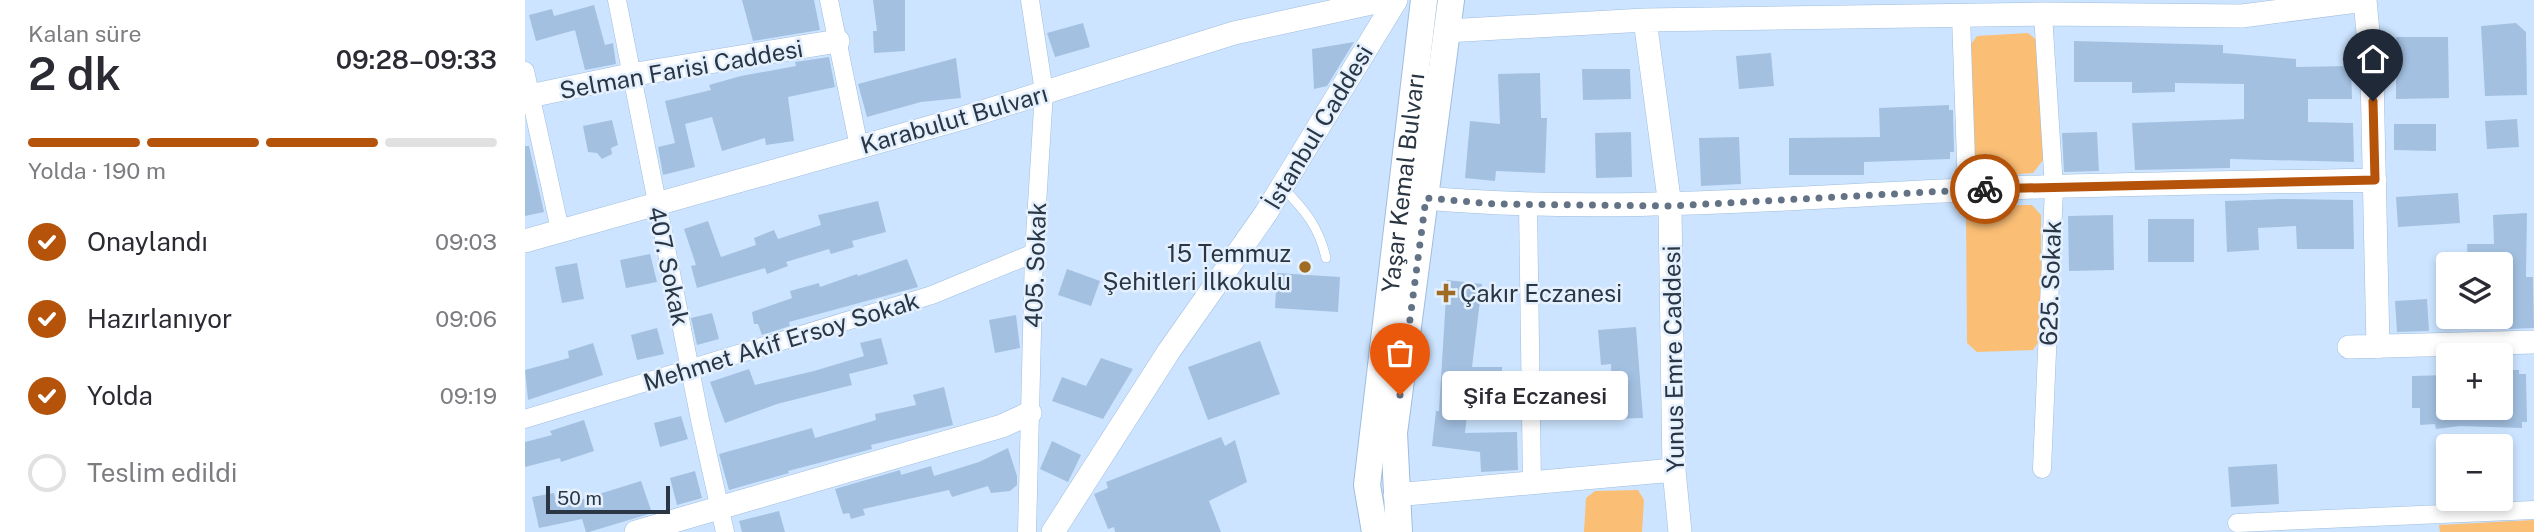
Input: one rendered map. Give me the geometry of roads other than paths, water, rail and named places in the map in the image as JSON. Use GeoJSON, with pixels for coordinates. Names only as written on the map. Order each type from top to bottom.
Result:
{"type":"FeatureCollection","features":[{"type":"Feature","properties":{"kind":"main road","name":"Yaşar Kemal Bulvarı"},"geometry":{"type":"LineString","coordinates":[[1375,532],[1367,485],[1425,0]]}},
{"type":"Feature","properties":{"kind":"main road","name":"Yaşar Kemal Bulvarı"},"geometry":{"type":"LineString","coordinates":[[1399,532],[1395,495],[1394,433],[1451,0]]}},
{"type":"Feature","properties":{"kind":"street","name":"407. Sokak"},"geometry":{"type":"LineString","coordinates":[[617,0],[630,75],[725,532]]}},
{"type":"Feature","properties":{"kind":"street"},"geometry":{"type":"LineString","coordinates":[[829,0],[859,147]]}},
{"type":"Feature","properties":{"kind":"street","name":"405. Sokak"},"geometry":{"type":"LineString","coordinates":[[1027,532],[1034,253],[1044,92],[1030,0]]}},
{"type":"Feature","properties":{"kind":"street","name":"Karabulut Bulvarı"},"geometry":{"type":"LineString","coordinates":[[525,241],[859,147],[1234,33],[1385,0]]}},
{"type":"Feature","properties":{"kind":"street","name":"İstanbul Caddesi"},"geometry":{"type":"LineString","coordinates":[[1053,532],[1169,351],[1282,187],[1396,0]]}},
{"type":"Feature","properties":{"kind":"street"},"geometry":{"type":"LineString","coordinates":[[1445,30],[1645,20],[1961,16],[2243,8],[2365,0],[2372,75],[2378,346]]}},
{"type":"Feature","properties":{"kind":"street","name":"625. Sokak"},"geometry":{"type":"LineString","coordinates":[[2042,469],[2054,188],[2043,14]]}},
{"type":"Feature","properties":{"kind":"street"},"geometry":{"type":"LineString","coordinates":[[1961,16],[1967,189]]}},
{"type":"Feature","properties":{"kind":"street","name":"Yunus Emre Caddesi"},"geometry":{"type":"LineString","coordinates":[[1645,20],[1670,206],[1674,470],[1680,532]]}},
{"type":"Feature","properties":{"kind":"street","name":"Selman Farisi Caddesi"},"geometry":{"type":"LineString","coordinates":[[528,96],[630,75],[838,41]]}},
{"type":"Feature","properties":{"kind":"street"},"geometry":{"type":"LineString","coordinates":[[525,71],[528,96],[560,230]]}},
{"type":"Feature","properties":{"kind":"street"},"geometry":{"type":"LineString","coordinates":[[1426,198],[1528,204],[1670,206],[1967,189],[2375,180]]}},
{"type":"Feature","properties":{"kind":"street"},"geometry":{"type":"LineString","coordinates":[[1528,204],[1532,483]]}},
{"type":"Feature","properties":{"kind":"street","name":"Mehmet Akif Ersoy Sokak"},"geometry":{"type":"LineString","coordinates":[[525,419],[932,295],[1034,253]]}},
{"type":"Feature","properties":{"kind":"street"},"geometry":{"type":"LineString","coordinates":[[2349,347],[2534,342]]}},
{"type":"Feature","properties":{"kind":"street"},"geometry":{"type":"LineString","coordinates":[[636,532],[1002,426],[1030,413]]}},
{"type":"Feature","properties":{"kind":"street"},"geometry":{"type":"LineString","coordinates":[[1395,495],[1674,470]]}},
{"type":"Feature","properties":{"kind":"street"},"geometry":{"type":"LineString","coordinates":[[2237,523],[2534,510]]}},
{"type":"Feature","properties":{"kind":"lane"},"geometry":{"type":"LineString","coordinates":[[1282,187],[1310,216],[1322,238],[1326,258]]}},
{"type":"Feature","properties":{"kind":"place","name":"15 Temmuz Şehitleri İlkokulu"},"geometry":{"type":"Point","coordinates":[1305,267]}},
{"type":"Feature","properties":{"kind":"place","name":"Çakır Eczanesi"},"geometry":{"type":"Point","coordinates":[1446,293]}},
{"type":"Feature","properties":{"kind":"place","name":"Şifa Eczanesi"},"geometry":{"type":"Point","coordinates":[1400,395]}}]}
